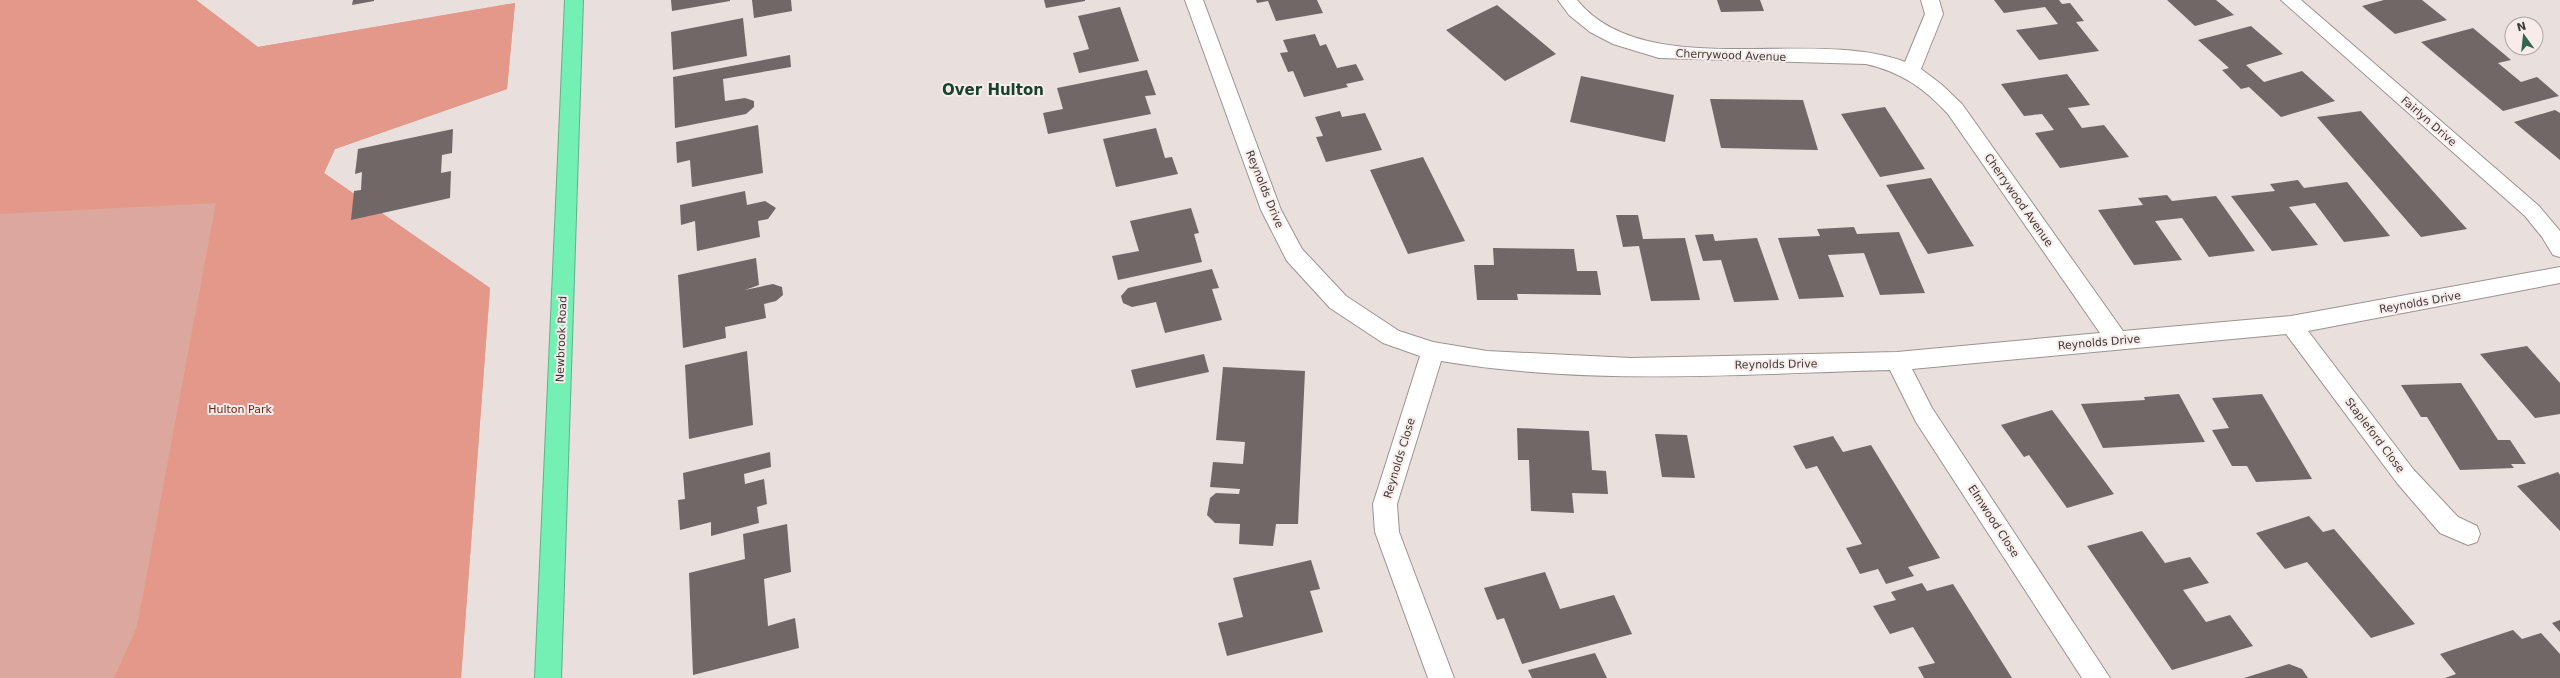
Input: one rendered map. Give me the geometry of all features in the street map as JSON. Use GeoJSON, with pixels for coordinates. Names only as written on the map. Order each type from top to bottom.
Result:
{"type":"FeatureCollection","features":[{"type":"Feature","properties":{"kind":"highway","name":"Newbrook Road"},"geometry":{"type":"LineString","coordinates":[[548,678],[574,0]]}},
{"type":"Feature","properties":{"kind":"street","name":"Reynolds Drive"},"geometry":{"type":"LineString","coordinates":[[1194,0],[1271,210],[1294,255],[1338,302],[1391,337],[1433,351],[1486,360],[1631,367],[1897,361],[2291,325],[2560,275]]}},
{"type":"Feature","properties":{"kind":"street","name":"Cherrywood Avenue"},"geometry":{"type":"LineString","coordinates":[[1567,0],[1597,29],[1626,44],[1659,52],[1866,58],[1888,62],[1911,70],[1935,88],[1955,108],[2117,340]]}},
{"type":"Feature","properties":{"kind":"street"},"geometry":{"type":"LineString","coordinates":[[1911,70],[1934,14],[1930,0]]}},
{"type":"Feature","properties":{"kind":"street","name":"Fairlyn Drive"},"geometry":{"type":"LineString","coordinates":[[2290,0],[2532,211],[2549,231],[2560,249]]}},
{"type":"Feature","properties":{"kind":"street","name":"Stapleford Close"},"geometry":{"type":"LineString","coordinates":[[2291,325],[2406,476],[2449,525],[2468,534]]}},
{"type":"Feature","properties":{"kind":"street","name":"Reynolds Close"},"geometry":{"type":"LineString","coordinates":[[1433,351],[1385,504],[1387,532],[1441,678]]}},
{"type":"Feature","properties":{"kind":"street","name":"Elmwood Close"},"geometry":{"type":"LineString","coordinates":[[1897,361],[1924,415],[2097,678]]}},
{"type":"Feature","properties":{"kind":"green space","name":"Hulton Park"},"geometry":{"type":"Polygon","coordinates":[[[0,0],[196,0],[258,47],[515,3],[507,89],[335,149],[324,173],[490,288],[461,678],[0,678],[0,0]]]}},
{"type":"Feature","properties":{"kind":"green space","name":"Hulton Park"},"geometry":{"type":"Polygon","coordinates":[[[0,0],[196,0],[258,47],[515,3],[507,89],[335,149],[324,173],[490,288],[461,678],[114,678],[137,627],[216,203],[0,214],[0,0]]]}},
{"type":"Feature","properties":{"kind":"building"},"geometry":{"type":"Polygon","coordinates":[[[353,0],[374,0],[374,1],[352,5],[353,0]]]}},
{"type":"Feature","properties":{"kind":"building"},"geometry":{"type":"Polygon","coordinates":[[[671,0],[730,0],[730,1],[672,11],[671,0]]]}},
{"type":"Feature","properties":{"kind":"building"},"geometry":{"type":"Polygon","coordinates":[[[752,0],[791,0],[792,11],[754,18],[752,0]]]}},
{"type":"Feature","properties":{"kind":"building"},"geometry":{"type":"Polygon","coordinates":[[[1044,0],[1085,0],[1085,1],[1046,8],[1044,0]]]}},
{"type":"Feature","properties":{"kind":"building"},"geometry":{"type":"Polygon","coordinates":[[[1256,0],[1317,0],[1323,13],[1276,21],[1268,1],[1257,3],[1256,0]]]}},
{"type":"Feature","properties":{"kind":"building"},"geometry":{"type":"Polygon","coordinates":[[[1717,0],[1760,0],[1764,11],[1721,12],[1717,0]]]}},
{"type":"Feature","properties":{"kind":"building"},"geometry":{"type":"Polygon","coordinates":[[[1994,0],[2059,0],[2062,4],[2070,3],[2084,21],[2076,22],[2099,51],[2039,60],[2016,30],[2058,24],[2045,7],[2004,13],[1994,0]]]}},
{"type":"Feature","properties":{"kind":"building"},"geometry":{"type":"Polygon","coordinates":[[[2167,0],[2216,0],[2234,15],[2195,26],[2167,0]]]}},
{"type":"Feature","properties":{"kind":"building"},"geometry":{"type":"Polygon","coordinates":[[[2384,0],[2422,0],[2447,20],[2395,34],[2362,6],[2384,0]]]}},
{"type":"Feature","properties":{"kind":"building"},"geometry":{"type":"Polygon","coordinates":[[[1497,5],[1556,54],[1505,81],[1446,30],[1497,5]]]}},
{"type":"Feature","properties":{"kind":"building"},"geometry":{"type":"Polygon","coordinates":[[[1120,7],[1139,61],[1079,73],[1073,53],[1089,49],[1078,16],[1120,7]]]}},
{"type":"Feature","properties":{"kind":"building"},"geometry":{"type":"Polygon","coordinates":[[[743,18],[747,56],[673,70],[671,32],[743,18]]]}},
{"type":"Feature","properties":{"kind":"building"},"geometry":{"type":"Polygon","coordinates":[[[2251,26],[2283,54],[2246,65],[2264,82],[2302,71],[2335,101],[2281,117],[2249,87],[2241,89],[2222,70],[2229,68],[2198,40],[2251,26]]]}},
{"type":"Feature","properties":{"kind":"building"},"geometry":{"type":"Polygon","coordinates":[[[2473,28],[2504,54],[2504,56],[2511,60],[2498,63],[2521,82],[2537,77],[2559,96],[2503,111],[2421,42],[2473,28]]]}},
{"type":"Feature","properties":{"kind":"building"},"geometry":{"type":"Polygon","coordinates":[[[1315,34],[1320,46],[1326,44],[1337,68],[1356,64],[1364,80],[1346,84],[1348,87],[1304,97],[1293,71],[1288,72],[1280,53],[1288,52],[1283,40],[1315,34]]]}},
{"type":"Feature","properties":{"kind":"building"},"geometry":{"type":"Polygon","coordinates":[[[790,55],[791,67],[723,79],[725,101],[745,98],[754,101],[754,107],[746,114],[675,128],[673,77],[790,55]]]}},
{"type":"Feature","properties":{"kind":"building"},"geometry":{"type":"Polygon","coordinates":[[[1147,70],[1156,95],[1145,96],[1151,114],[1048,134],[1043,113],[1063,109],[1057,88],[1147,70]]]}},
{"type":"Feature","properties":{"kind":"building"},"geometry":{"type":"Polygon","coordinates":[[[2067,74],[2090,105],[2068,108],[2082,128],[2104,125],[2129,157],[2060,168],[2035,133],[2054,130],[2042,114],[2024,116],[2001,84],[2067,74]]]}},
{"type":"Feature","properties":{"kind":"building"},"geometry":{"type":"Polygon","coordinates":[[[1581,76],[1674,95],[1665,142],[1570,122],[1581,76]]]}},
{"type":"Feature","properties":{"kind":"building"},"geometry":{"type":"Polygon","coordinates":[[[1710,99],[1803,100],[1818,150],[1721,148],[1710,99]]]}},
{"type":"Feature","properties":{"kind":"building"},"geometry":{"type":"Polygon","coordinates":[[[1885,107],[1925,169],[1880,177],[1841,114],[1885,107]]]}},
{"type":"Feature","properties":{"kind":"building"},"geometry":{"type":"Polygon","coordinates":[[[2555,110],[2560,113],[2560,160],[2514,122],[2555,110]]]}},
{"type":"Feature","properties":{"kind":"building"},"geometry":{"type":"Polygon","coordinates":[[[1340,111],[1342,117],[1365,113],[1382,150],[1326,162],[1316,137],[1323,136],[1315,117],[1340,111]]]}},
{"type":"Feature","properties":{"kind":"building"},"geometry":{"type":"Polygon","coordinates":[[[2361,111],[2467,229],[2421,237],[2317,117],[2361,111]]]}},
{"type":"Feature","properties":{"kind":"building"},"geometry":{"type":"Polygon","coordinates":[[[758,125],[763,173],[692,187],[690,160],[677,163],[676,142],[758,125]]]}},
{"type":"Feature","properties":{"kind":"building"},"geometry":{"type":"Polygon","coordinates":[[[1156,128],[1165,158],[1172,157],[1178,174],[1116,187],[1103,139],[1156,128]]]}},
{"type":"Feature","properties":{"kind":"building"},"geometry":{"type":"Polygon","coordinates":[[[453,129],[452,153],[442,155],[441,173],[451,171],[450,198],[351,220],[354,191],[361,190],[362,172],[355,174],[358,149],[453,129]]]}},
{"type":"Feature","properties":{"kind":"building"},"geometry":{"type":"Polygon","coordinates":[[[1423,157],[1465,241],[1408,254],[1370,170],[1423,157]]]}},
{"type":"Feature","properties":{"kind":"building"},"geometry":{"type":"Polygon","coordinates":[[[1931,178],[1974,246],[1928,254],[1886,185],[1931,178]]]}},
{"type":"Feature","properties":{"kind":"building"},"geometry":{"type":"Polygon","coordinates":[[[2298,180],[2304,188],[2347,182],[2390,236],[2344,242],[2315,203],[2289,207],[2318,245],[2272,251],[2231,196],[2275,191],[2270,184],[2298,180]]]}},
{"type":"Feature","properties":{"kind":"building"},"geometry":{"type":"Polygon","coordinates":[[[745,191],[747,205],[765,201],[776,208],[768,219],[758,221],[760,237],[697,251],[695,221],[681,225],[680,205],[745,191]]]}},
{"type":"Feature","properties":{"kind":"building"},"geometry":{"type":"Polygon","coordinates":[[[2167,195],[2172,201],[2216,196],[2255,251],[2209,257],[2182,218],[2155,221],[2182,260],[2134,265],[2098,210],[2143,205],[2138,198],[2167,195]]]}},
{"type":"Feature","properties":{"kind":"building"},"geometry":{"type":"Polygon","coordinates":[[[1191,208],[1199,233],[1194,234],[1202,262],[1118,280],[1112,256],[1139,251],[1130,221],[1191,208]]]}},
{"type":"Feature","properties":{"kind":"building"},"geometry":{"type":"Polygon","coordinates":[[[1616,215],[1638,215],[1643,239],[1685,238],[1700,300],[1651,301],[1639,246],[1623,247],[1616,215]]]}},
{"type":"Feature","properties":{"kind":"building"},"geometry":{"type":"Polygon","coordinates":[[[1854,227],[1857,234],[1899,232],[1925,293],[1880,295],[1864,253],[1828,255],[1844,297],[1799,299],[1778,238],[1820,236],[1817,229],[1854,227]]]}},
{"type":"Feature","properties":{"kind":"building"},"geometry":{"type":"Polygon","coordinates":[[[1713,234],[1715,241],[1757,238],[1779,300],[1734,302],[1721,260],[1703,261],[1695,235],[1713,234]]]}},
{"type":"Feature","properties":{"kind":"building"},"geometry":{"type":"Polygon","coordinates":[[[1493,248],[1574,249],[1577,271],[1597,271],[1601,295],[1517,294],[1518,300],[1477,300],[1474,265],[1494,265],[1493,248]]]}},
{"type":"Feature","properties":{"kind":"building"},"geometry":{"type":"Polygon","coordinates":[[[756,258],[759,285],[745,290],[773,284],[782,287],[783,295],[776,301],[764,304],[766,318],[725,327],[726,338],[683,348],[678,275],[756,258]]]}},
{"type":"Feature","properties":{"kind":"building"},"geometry":{"type":"Polygon","coordinates":[[[1212,269],[1219,288],[1212,289],[1222,320],[1165,333],[1156,302],[1132,307],[1123,303],[1121,296],[1128,288],[1212,269]]]}},
{"type":"Feature","properties":{"kind":"building"},"geometry":{"type":"Polygon","coordinates":[[[2527,346],[2560,383],[2560,414],[2535,418],[2480,354],[2527,346]]]}},
{"type":"Feature","properties":{"kind":"building"},"geometry":{"type":"Polygon","coordinates":[[[747,351],[753,425],[689,439],[685,365],[747,351]]]}},
{"type":"Feature","properties":{"kind":"building"},"geometry":{"type":"Polygon","coordinates":[[[1204,354],[1209,372],[1136,388],[1131,370],[1204,354]]]}},
{"type":"Feature","properties":{"kind":"building"},"geometry":{"type":"Polygon","coordinates":[[[1223,367],[1305,371],[1298,524],[1276,524],[1273,546],[1239,544],[1240,524],[1215,523],[1207,515],[1210,498],[1216,493],[1239,494],[1240,489],[1210,487],[1213,462],[1243,464],[1245,442],[1216,440],[1223,367]]]}},
{"type":"Feature","properties":{"kind":"building"},"geometry":{"type":"Polygon","coordinates":[[[2461,383],[2498,440],[2510,440],[2526,464],[2511,464],[2514,468],[2460,470],[2427,417],[2421,417],[2401,385],[2461,383]]]}},
{"type":"Feature","properties":{"kind":"building"},"geometry":{"type":"Polygon","coordinates":[[[2179,394],[2205,442],[2103,448],[2081,404],[2145,400],[2144,397],[2179,394]]]}},
{"type":"Feature","properties":{"kind":"building"},"geometry":{"type":"Polygon","coordinates":[[[2262,394],[2312,479],[2256,482],[2247,466],[2232,466],[2212,430],[2229,428],[2212,398],[2262,394]]]}},
{"type":"Feature","properties":{"kind":"building"},"geometry":{"type":"Polygon","coordinates":[[[2052,410],[2114,494],[2067,508],[2029,455],[2024,457],[2001,425],[2052,410]]]}},
{"type":"Feature","properties":{"kind":"building"},"geometry":{"type":"Polygon","coordinates":[[[1517,428],[1589,431],[1592,470],[1606,471],[1608,494],[1572,493],[1574,513],[1531,511],[1529,460],[1518,460],[1517,428]]]}},
{"type":"Feature","properties":{"kind":"building"},"geometry":{"type":"Polygon","coordinates":[[[1655,434],[1687,435],[1695,478],[1662,477],[1655,434]]]}},
{"type":"Feature","properties":{"kind":"building"},"geometry":{"type":"Polygon","coordinates":[[[1833,436],[1843,452],[1871,445],[1940,558],[1908,567],[1914,576],[1886,584],[1878,569],[1860,574],[1846,548],[1862,544],[1817,466],[1806,469],[1793,446],[1833,436]]]}},
{"type":"Feature","properties":{"kind":"building"},"geometry":{"type":"Polygon","coordinates":[[[770,452],[771,467],[744,474],[745,484],[764,479],[767,504],[757,507],[759,523],[711,536],[711,522],[680,530],[678,500],[685,499],[683,473],[770,452]]]}},
{"type":"Feature","properties":{"kind":"building"},"geometry":{"type":"Polygon","coordinates":[[[2558,472],[2560,475],[2560,531],[2517,486],[2558,472]]]}},
{"type":"Feature","properties":{"kind":"building"},"geometry":{"type":"Polygon","coordinates":[[[2309,516],[2323,532],[2334,529],[2415,624],[2371,638],[2307,562],[2285,569],[2256,533],[2309,516]]]}},
{"type":"Feature","properties":{"kind":"building"},"geometry":{"type":"Polygon","coordinates":[[[787,524],[791,572],[764,579],[768,626],[795,618],[799,648],[693,675],[689,573],[745,559],[743,534],[787,524]]]}},
{"type":"Feature","properties":{"kind":"building"},"geometry":{"type":"Polygon","coordinates":[[[2142,531],[2165,563],[2190,557],[2209,583],[2183,590],[2206,622],[2230,615],[2253,646],[2172,670],[2087,546],[2142,531]]]}},
{"type":"Feature","properties":{"kind":"building"},"geometry":{"type":"Polygon","coordinates":[[[1311,560],[1320,589],[1310,591],[1323,632],[1227,656],[1218,623],[1243,617],[1233,578],[1311,560]]]}},
{"type":"Feature","properties":{"kind":"building"},"geometry":{"type":"Polygon","coordinates":[[[1545,572],[1560,609],[1614,595],[1632,634],[1522,664],[1504,618],[1497,620],[1484,588],[1545,572]]]}},
{"type":"Feature","properties":{"kind":"building"},"geometry":{"type":"Polygon","coordinates":[[[1922,583],[1927,591],[1953,584],[2012,678],[1924,678],[1918,667],[1935,663],[1913,627],[1890,634],[1873,606],[1896,600],[1891,592],[1922,583]]]}},
{"type":"Feature","properties":{"kind":"building"},"geometry":{"type":"Polygon","coordinates":[[[2560,620],[2560,632],[2552,623],[2560,620]]]}},
{"type":"Feature","properties":{"kind":"building"},"geometry":{"type":"Polygon","coordinates":[[[2513,630],[2522,639],[2541,633],[2560,654],[2560,678],[2445,678],[2456,674],[2440,654],[2513,630]]]}},
{"type":"Feature","properties":{"kind":"building"},"geometry":{"type":"Polygon","coordinates":[[[1595,653],[1607,678],[1532,678],[1528,670],[1595,653]]]}},
{"type":"Feature","properties":{"kind":"building"},"geometry":{"type":"Polygon","coordinates":[[[2289,664],[2302,669],[2308,678],[2244,678],[2289,664]]]}},
{"type":"Feature","properties":{"kind":"district","name":"Over Hulton"},"geometry":{"type":"Point","coordinates":[993,90]}}]}
